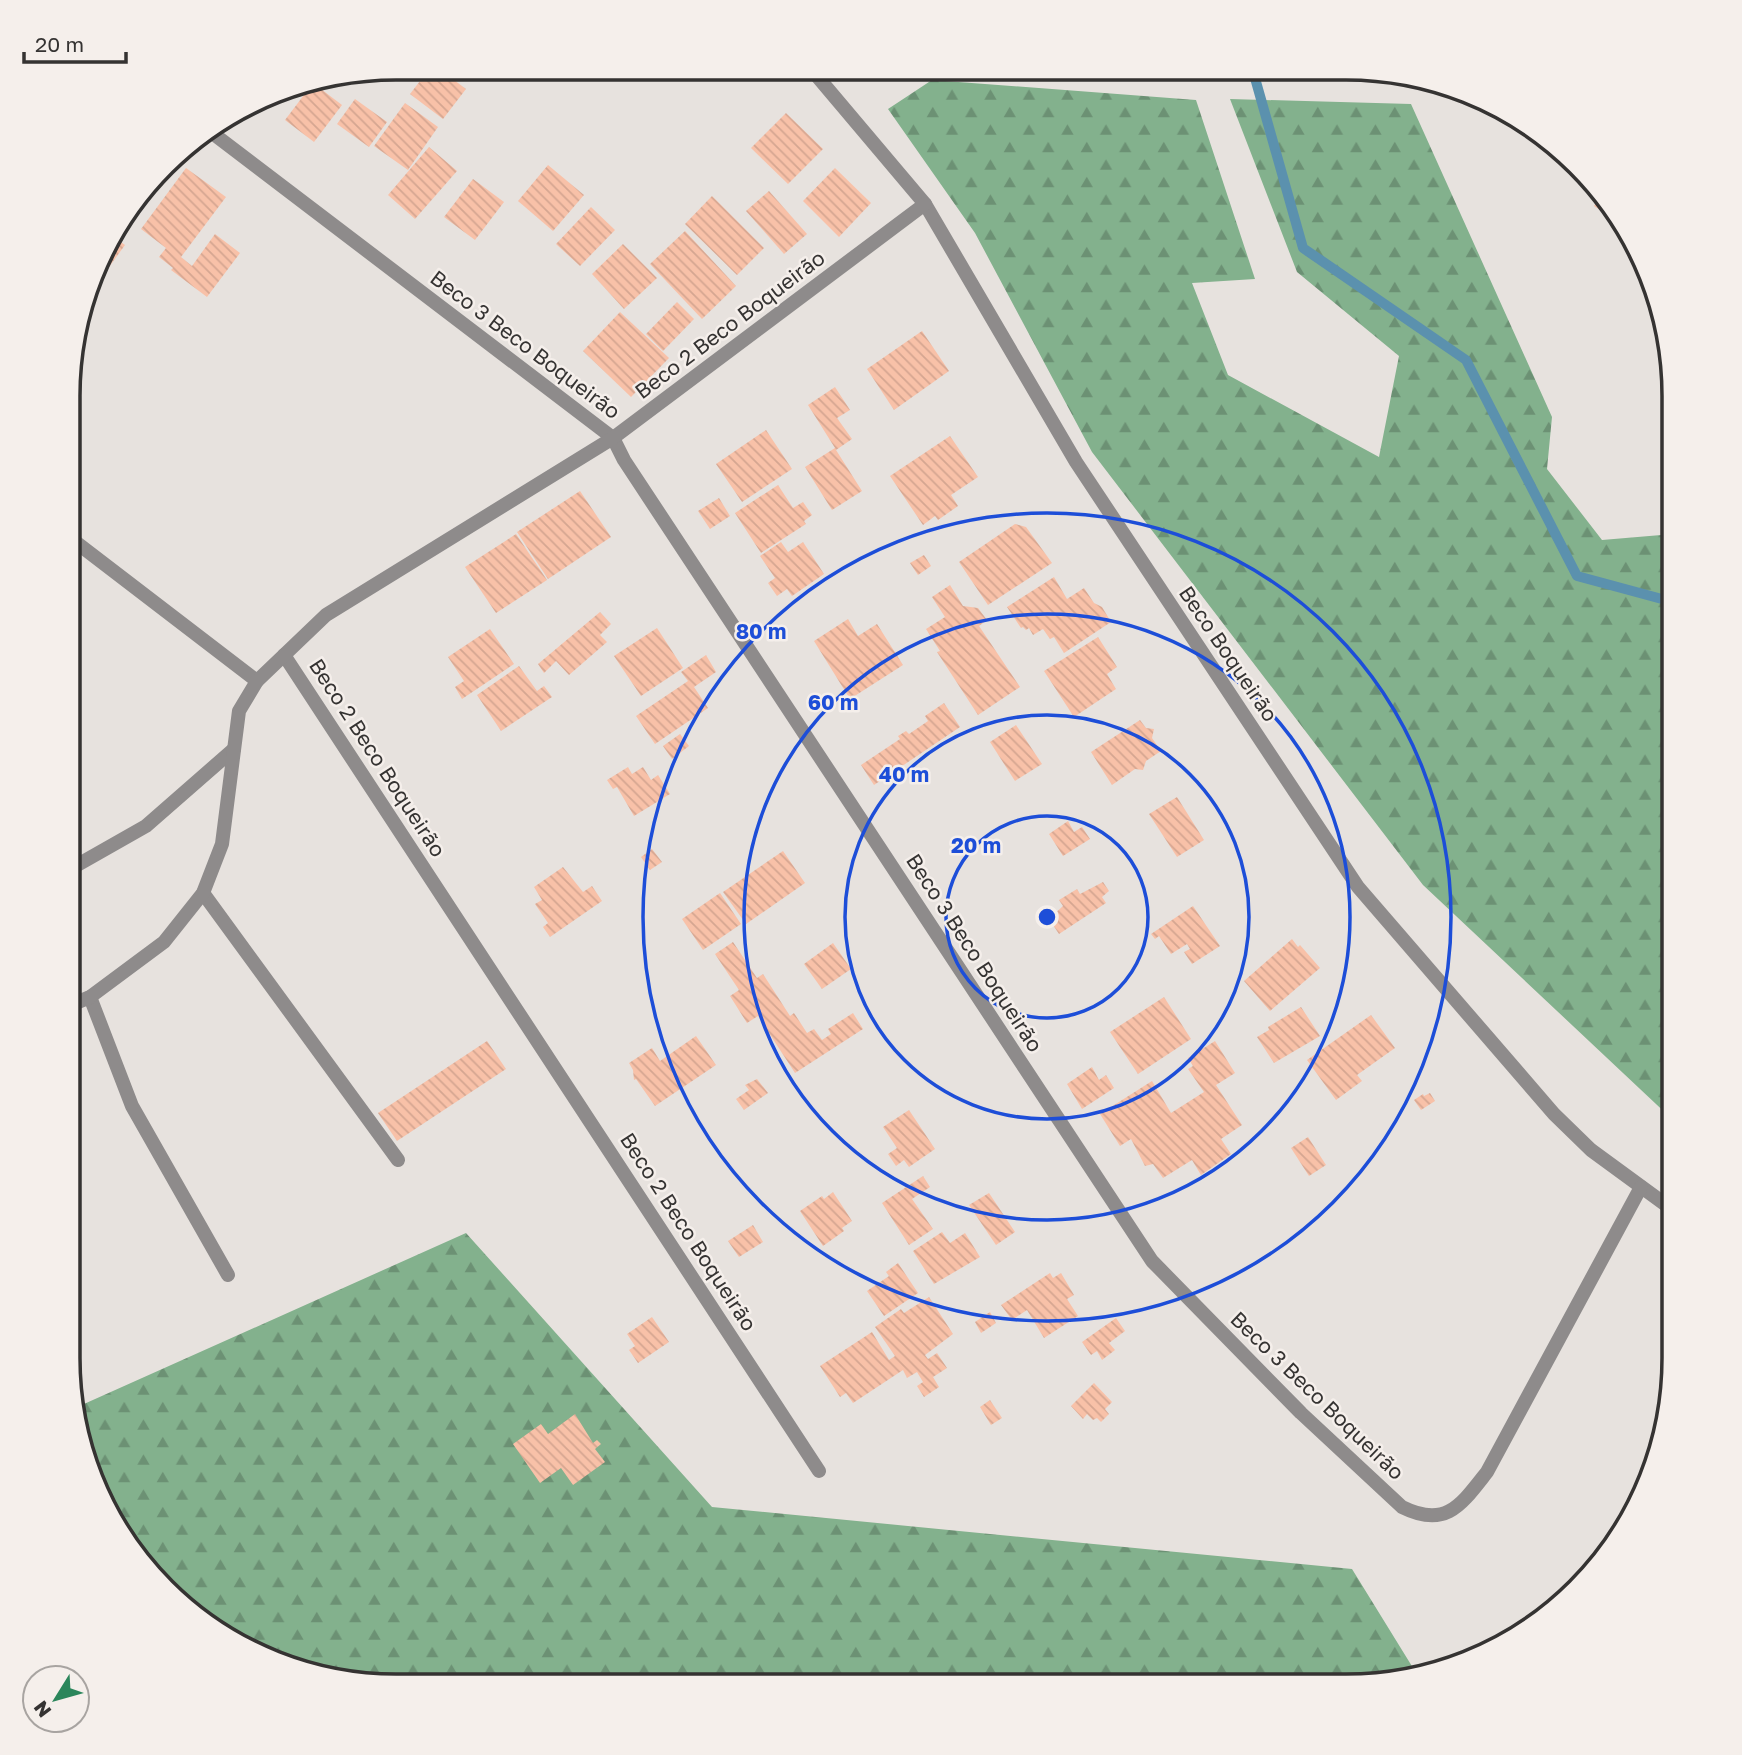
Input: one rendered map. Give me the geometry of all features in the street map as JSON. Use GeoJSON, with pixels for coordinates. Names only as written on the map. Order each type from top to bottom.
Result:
{"type":"FeatureCollection","features":[{"type":"Feature","properties":{"kind":"street","name":"Beco Boqueirão"},"geometry":{"type":"LineString","coordinates":[[820,80],[925,204],[1076,462],[1358,887],[1554,1114],[1591,1150],[1662,1202]]}},
{"type":"Feature","properties":{"kind":"street","name":"Beco 3 Beco Boqueirão"},"geometry":{"type":"LineString","coordinates":[[217,137],[613,438],[624,460],[1152,1261],[1301,1413],[1402,1507],[1419,1515],[1443,1516],[1465,1499],[1487,1472],[1641,1187]]}},
{"type":"Feature","properties":{"kind":"street","name":"Beco 2 Beco Boqueirão"},"geometry":{"type":"LineString","coordinates":[[819,1471],[284,655],[326,615],[613,438],[925,204]]}},
{"type":"Feature","properties":{"kind":"street"},"geometry":{"type":"LineString","coordinates":[[80,545],[257,681]]}},
{"type":"Feature","properties":{"kind":"street"},"geometry":{"type":"LineString","coordinates":[[80,1001],[90,997],[164,942],[203,893],[222,844],[239,711],[257,681],[284,655]]}},
{"type":"Feature","properties":{"kind":"street"},"geometry":{"type":"LineString","coordinates":[[80,863],[146,826],[234,749]]}},
{"type":"Feature","properties":{"kind":"street"},"geometry":{"type":"LineString","coordinates":[[203,893],[398,1160]]}},
{"type":"Feature","properties":{"kind":"street"},"geometry":{"type":"LineString","coordinates":[[90,997],[132,1106],[228,1276]]}},
{"type":"Feature","properties":{"kind":"green space"},"geometry":{"type":"Polygon","coordinates":[[[932,80],[1196,100],[1255,279],[1192,283],[1228,375],[1379,457],[1399,356],[1297,272],[1230,99],[1411,104],[1552,417],[1547,469],[1602,540],[1662,535],[1662,1110],[1423,885],[1092,452],[975,233],[888,109],[932,80]]]}},
{"type":"Feature","properties":{"kind":"green space"},"geometry":{"type":"Polygon","coordinates":[[[466,1233],[712,1507],[1352,1569],[1412,1667],[1366,1674],[355,1672],[295,1658],[257,1642],[204,1609],[173,1582],[146,1551],[113,1498],[97,1460],[84,1404],[466,1233]]]}},
{"type":"Feature","properties":{"kind":"building"},"geometry":{"type":"Polygon","coordinates":[[[421,80],[454,80],[466,89],[443,119],[410,94],[421,80]]]}},
{"type":"Feature","properties":{"kind":"building"},"geometry":{"type":"Polygon","coordinates":[[[322,90],[342,105],[314,142],[285,120],[305,94],[315,91],[322,90]]]}},
{"type":"Feature","properties":{"kind":"building"},"geometry":{"type":"Polygon","coordinates":[[[355,99],[387,122],[369,147],[337,124],[355,99]]]}},
{"type":"Feature","properties":{"kind":"building"},"geometry":{"type":"Polygon","coordinates":[[[405,103],[438,127],[408,170],[374,146],[405,103]]]}},
{"type":"Feature","properties":{"kind":"building"},"geometry":{"type":"Polygon","coordinates":[[[786,113],[823,149],[788,184],[751,148],[786,113]]]}},
{"type":"Feature","properties":{"kind":"building"},"geometry":{"type":"Polygon","coordinates":[[[429,147],[457,171],[415,219],[388,195],[429,147]]]}},
{"type":"Feature","properties":{"kind":"building"},"geometry":{"type":"Polygon","coordinates":[[[548,165],[584,195],[553,231],[518,201],[548,165]]]}},
{"type":"Feature","properties":{"kind":"building"},"geometry":{"type":"Polygon","coordinates":[[[186,168],[226,197],[181,257],[192,266],[215,234],[240,253],[207,297],[171,270],[173,268],[159,257],[166,248],[141,229],[186,168]]]}},
{"type":"Feature","properties":{"kind":"building"},"geometry":{"type":"Polygon","coordinates":[[[835,168],[871,203],[839,237],[803,201],[835,168]]]}},
{"type":"Feature","properties":{"kind":"building"},"geometry":{"type":"Polygon","coordinates":[[[473,179],[504,202],[475,240],[444,217],[473,179]]]}},
{"type":"Feature","properties":{"kind":"building"},"geometry":{"type":"Polygon","coordinates":[[[769,191],[807,234],[784,254],[746,211],[769,191]]]}},
{"type":"Feature","properties":{"kind":"building"},"geometry":{"type":"Polygon","coordinates":[[[712,196],[764,248],[737,275],[685,224],[712,196]]]}},
{"type":"Feature","properties":{"kind":"building"},"geometry":{"type":"Polygon","coordinates":[[[591,207],[615,230],[580,266],[556,244],[591,207]]]}},
{"type":"Feature","properties":{"kind":"building"},"geometry":{"type":"Polygon","coordinates":[[[685,231],[736,286],[702,319],[650,264],[685,231]]]}},
{"type":"Feature","properties":{"kind":"building"},"geometry":{"type":"Polygon","coordinates":[[[121,242],[125,245],[108,268],[121,242]]]}},
{"type":"Feature","properties":{"kind":"building"},"geometry":{"type":"Polygon","coordinates":[[[623,244],[657,278],[624,309],[592,274],[623,244]]]}},
{"type":"Feature","properties":{"kind":"building"},"geometry":{"type":"Polygon","coordinates":[[[677,302],[694,319],[663,351],[646,334],[677,302]]]}},
{"type":"Feature","properties":{"kind":"building"},"geometry":{"type":"Polygon","coordinates":[[[620,312],[669,358],[631,397],[583,351],[620,312]]]}},
{"type":"Feature","properties":{"kind":"building"},"geometry":{"type":"Polygon","coordinates":[[[922,331],[949,371],[894,410],[867,369],[922,331]]]}},
{"type":"Feature","properties":{"kind":"building"},"geometry":{"type":"Polygon","coordinates":[[[835,387],[850,410],[837,418],[852,439],[836,450],[862,491],[832,510],[805,467],[835,448],[808,405],[835,387]]]}},
{"type":"Feature","properties":{"kind":"building"},"geometry":{"type":"Polygon","coordinates":[[[766,430],[792,469],[742,502],[716,464],[766,430]]]}},
{"type":"Feature","properties":{"kind":"building"},"geometry":{"type":"Polygon","coordinates":[[[950,436],[978,477],[951,495],[958,506],[938,520],[935,516],[923,525],[890,476],[950,436]]]}},
{"type":"Feature","properties":{"kind":"building"},"geometry":{"type":"Polygon","coordinates":[[[778,485],[793,508],[803,502],[812,515],[804,521],[806,524],[761,553],[735,513],[778,485]]]}},
{"type":"Feature","properties":{"kind":"building"},"geometry":{"type":"Polygon","coordinates":[[[580,491],[611,537],[548,579],[517,532],[580,491]]]}},
{"type":"Feature","properties":{"kind":"building"},"geometry":{"type":"Polygon","coordinates":[[[719,498],[730,516],[710,529],[698,511],[719,498]]]}},
{"type":"Feature","properties":{"kind":"building"},"geometry":{"type":"Polygon","coordinates":[[[1015,524],[1026,527],[1052,563],[988,605],[959,562],[1015,524]]]}},
{"type":"Feature","properties":{"kind":"building"},"geometry":{"type":"Polygon","coordinates":[[[516,534],[547,580],[496,613],[465,567],[516,534]]]}},
{"type":"Feature","properties":{"kind":"building"},"geometry":{"type":"Polygon","coordinates":[[[781,542],[788,552],[803,542],[824,574],[792,596],[787,589],[777,596],[768,583],[775,578],[760,556],[781,542]]]}},
{"type":"Feature","properties":{"kind":"building"},"geometry":{"type":"Polygon","coordinates":[[[924,555],[931,566],[918,575],[910,563],[924,555]]]}},
{"type":"Feature","properties":{"kind":"building"},"geometry":{"type":"Polygon","coordinates":[[[1054,577],[1067,599],[1084,588],[1094,603],[1102,607],[1111,622],[1064,653],[1054,637],[1050,639],[1043,629],[1033,635],[1029,628],[1021,628],[1007,607],[1054,577]]]}},
{"type":"Feature","properties":{"kind":"building"},"geometry":{"type":"Polygon","coordinates":[[[950,585],[963,606],[978,608],[987,620],[979,626],[1020,687],[978,715],[937,652],[940,651],[926,629],[945,617],[932,597],[950,585]]]}},
{"type":"Feature","properties":{"kind":"building"},"geometry":{"type":"Polygon","coordinates":[[[600,612],[611,624],[600,635],[607,642],[569,675],[556,661],[544,673],[538,664],[600,612]]]}},
{"type":"Feature","properties":{"kind":"building"},"geometry":{"type":"Polygon","coordinates":[[[848,619],[858,636],[877,624],[903,665],[850,699],[814,641],[848,619]]]}},
{"type":"Feature","properties":{"kind":"building"},"geometry":{"type":"Polygon","coordinates":[[[657,628],[683,668],[641,696],[614,656],[657,628]]]}},
{"type":"Feature","properties":{"kind":"building"},"geometry":{"type":"Polygon","coordinates":[[[490,629],[514,664],[462,699],[455,687],[464,681],[448,657],[490,629]]]}},
{"type":"Feature","properties":{"kind":"building"},"geometry":{"type":"Polygon","coordinates":[[[1098,637],[1117,667],[1107,674],[1116,689],[1074,717],[1044,671],[1098,637]]]}},
{"type":"Feature","properties":{"kind":"building"},"geometry":{"type":"Polygon","coordinates":[[[706,655],[716,672],[694,687],[708,708],[655,744],[636,716],[688,681],[681,672],[706,655]]]}},
{"type":"Feature","properties":{"kind":"building"},"geometry":{"type":"Polygon","coordinates":[[[519,666],[537,691],[544,686],[552,697],[501,731],[477,695],[519,666]]]}},
{"type":"Feature","properties":{"kind":"building"},"geometry":{"type":"Polygon","coordinates":[[[944,703],[960,727],[874,785],[861,765],[900,739],[898,736],[906,731],[909,734],[928,721],[925,716],[944,703]]]}},
{"type":"Feature","properties":{"kind":"building"},"geometry":{"type":"Polygon","coordinates":[[[1140,720],[1146,728],[1154,729],[1152,738],[1161,751],[1146,761],[1143,770],[1135,769],[1112,785],[1091,752],[1140,720]]]}},
{"type":"Feature","properties":{"kind":"building"},"geometry":{"type":"Polygon","coordinates":[[[1016,725],[1042,764],[1015,781],[990,742],[1016,725]]]}},
{"type":"Feature","properties":{"kind":"building"},"geometry":{"type":"Polygon","coordinates":[[[680,734],[689,746],[672,759],[663,746],[680,734]]]}},
{"type":"Feature","properties":{"kind":"building"},"geometry":{"type":"Polygon","coordinates":[[[628,767],[632,774],[643,767],[651,780],[658,775],[670,794],[634,816],[617,787],[613,789],[607,780],[628,767]]]}},
{"type":"Feature","properties":{"kind":"building"},"geometry":{"type":"Polygon","coordinates":[[[1177,797],[1204,840],[1177,857],[1149,814],[1177,797]]]}},
{"type":"Feature","properties":{"kind":"building"},"geometry":{"type":"Polygon","coordinates":[[[1068,821],[1074,832],[1082,827],[1090,839],[1063,856],[1049,834],[1068,821]]]}},
{"type":"Feature","properties":{"kind":"building"},"geometry":{"type":"Polygon","coordinates":[[[652,849],[662,862],[650,870],[641,857],[652,849]]]}},
{"type":"Feature","properties":{"kind":"building"},"geometry":{"type":"Polygon","coordinates":[[[783,851],[805,883],[746,924],[723,892],[783,851]]]}},
{"type":"Feature","properties":{"kind":"building"},"geometry":{"type":"Polygon","coordinates":[[[563,867],[583,892],[592,886],[602,901],[550,937],[543,927],[548,923],[535,904],[542,900],[534,887],[563,867]]]}},
{"type":"Feature","properties":{"kind":"building"},"geometry":{"type":"Polygon","coordinates":[[[1103,882],[1109,891],[1102,897],[1106,903],[1059,934],[1049,919],[1063,906],[1059,900],[1077,889],[1080,894],[1103,882]]]}},
{"type":"Feature","properties":{"kind":"building"},"geometry":{"type":"Polygon","coordinates":[[[720,893],[741,924],[703,950],[682,919],[720,893]]]}},
{"type":"Feature","properties":{"kind":"building"},"geometry":{"type":"Polygon","coordinates":[[[1193,906],[1220,946],[1192,964],[1184,952],[1190,949],[1187,944],[1171,954],[1159,936],[1155,939],[1151,934],[1193,906]]]}},
{"type":"Feature","properties":{"kind":"building"},"geometry":{"type":"Polygon","coordinates":[[[1292,939],[1320,968],[1270,1011],[1244,981],[1292,939]]]}},
{"type":"Feature","properties":{"kind":"building"},"geometry":{"type":"Polygon","coordinates":[[[733,942],[757,978],[763,974],[790,1016],[794,1013],[807,1033],[814,1029],[822,1040],[831,1034],[828,1029],[853,1013],[863,1029],[795,1073],[758,1016],[747,1023],[730,996],[739,990],[715,954],[733,942]]]}},
{"type":"Feature","properties":{"kind":"building"},"geometry":{"type":"Polygon","coordinates":[[[833,943],[851,969],[822,989],[804,964],[833,943]]]}},
{"type":"Feature","properties":{"kind":"building"},"geometry":{"type":"Polygon","coordinates":[[[1164,997],[1191,1039],[1138,1074],[1110,1032],[1164,997]]]}},
{"type":"Feature","properties":{"kind":"building"},"geometry":{"type":"Polygon","coordinates":[[[1301,1007],[1320,1036],[1274,1063],[1257,1037],[1301,1007]]]}},
{"type":"Feature","properties":{"kind":"building"},"geometry":{"type":"Polygon","coordinates":[[[1371,1015],[1395,1048],[1357,1075],[1362,1081],[1336,1100],[1307,1060],[1371,1015]]]}},
{"type":"Feature","properties":{"kind":"building"},"geometry":{"type":"Polygon","coordinates":[[[696,1036],[716,1065],[655,1106],[636,1079],[634,1080],[629,1063],[652,1048],[660,1061],[696,1036]]]}},
{"type":"Feature","properties":{"kind":"building"},"geometry":{"type":"Polygon","coordinates":[[[487,1041],[506,1069],[397,1141],[378,1113],[487,1041]]]}},
{"type":"Feature","properties":{"kind":"building"},"geometry":{"type":"Polygon","coordinates":[[[1215,1041],[1235,1073],[1216,1085],[1242,1125],[1221,1139],[1231,1154],[1201,1175],[1192,1160],[1163,1178],[1153,1164],[1145,1166],[1131,1139],[1120,1146],[1100,1114],[1152,1081],[1171,1113],[1204,1092],[1188,1069],[1193,1066],[1188,1058],[1215,1041]]]}},
{"type":"Feature","properties":{"kind":"building"},"geometry":{"type":"Polygon","coordinates":[[[1092,1067],[1099,1080],[1106,1075],[1114,1088],[1082,1109],[1067,1084],[1092,1067]]]}},
{"type":"Feature","properties":{"kind":"building"},"geometry":{"type":"Polygon","coordinates":[[[757,1079],[768,1093],[744,1110],[736,1099],[749,1090],[745,1085],[757,1079]]]}},
{"type":"Feature","properties":{"kind":"building"},"geometry":{"type":"Polygon","coordinates":[[[1430,1093],[1435,1101],[1421,1110],[1414,1100],[1430,1093]]]}},
{"type":"Feature","properties":{"kind":"building"},"geometry":{"type":"Polygon","coordinates":[[[909,1110],[935,1149],[909,1167],[904,1160],[896,1166],[888,1154],[897,1148],[883,1127],[909,1110]]]}},
{"type":"Feature","properties":{"kind":"building"},"geometry":{"type":"Polygon","coordinates":[[[1308,1137],[1326,1165],[1309,1176],[1291,1148],[1308,1137]]]}},
{"type":"Feature","properties":{"kind":"building"},"geometry":{"type":"Polygon","coordinates":[[[923,1176],[930,1187],[912,1199],[933,1229],[909,1245],[882,1203],[923,1176]]]}},
{"type":"Feature","properties":{"kind":"building"},"geometry":{"type":"Polygon","coordinates":[[[833,1192],[852,1221],[842,1228],[844,1231],[823,1246],[800,1211],[833,1192]]]}},
{"type":"Feature","properties":{"kind":"building"},"geometry":{"type":"Polygon","coordinates":[[[989,1193],[1015,1232],[996,1245],[969,1205],[989,1193]]]}},
{"type":"Feature","properties":{"kind":"building"},"geometry":{"type":"Polygon","coordinates":[[[753,1225],[763,1242],[739,1257],[728,1241],[753,1225]]]}},
{"type":"Feature","properties":{"kind":"building"},"geometry":{"type":"Polygon","coordinates":[[[942,1232],[950,1243],[965,1233],[980,1257],[934,1284],[913,1251],[942,1232]]]}},
{"type":"Feature","properties":{"kind":"building"},"geometry":{"type":"Polygon","coordinates":[[[898,1263],[918,1293],[884,1316],[867,1291],[889,1276],[886,1272],[898,1263]]]}},
{"type":"Feature","properties":{"kind":"building"},"geometry":{"type":"Polygon","coordinates":[[[1050,1273],[1053,1278],[1061,1273],[1074,1295],[1067,1299],[1078,1316],[1044,1338],[1027,1310],[1012,1320],[1001,1305],[1050,1273]]]}},
{"type":"Feature","properties":{"kind":"building"},"geometry":{"type":"Polygon","coordinates":[[[929,1297],[953,1334],[925,1355],[928,1359],[937,1353],[947,1368],[933,1377],[939,1387],[924,1397],[917,1386],[923,1382],[917,1372],[907,1378],[903,1370],[853,1403],[846,1393],[840,1397],[820,1366],[872,1332],[889,1360],[895,1356],[875,1327],[901,1309],[904,1313],[929,1297]]]}},
{"type":"Feature","properties":{"kind":"building"},"geometry":{"type":"Polygon","coordinates":[[[990,1312],[996,1323],[981,1333],[975,1322],[990,1312]]]}},
{"type":"Feature","properties":{"kind":"building"},"geometry":{"type":"Polygon","coordinates":[[[652,1317],[669,1342],[638,1363],[629,1350],[635,1346],[627,1334],[652,1317]]]}},
{"type":"Feature","properties":{"kind":"building"},"geometry":{"type":"Polygon","coordinates":[[[1116,1318],[1125,1331],[1109,1343],[1115,1350],[1102,1360],[1097,1351],[1091,1355],[1082,1342],[1116,1318]]]}},
{"type":"Feature","properties":{"kind":"building"},"geometry":{"type":"Polygon","coordinates":[[[1094,1383],[1112,1402],[1105,1409],[1109,1414],[1101,1422],[1097,1418],[1093,1420],[1087,1414],[1083,1419],[1071,1406],[1094,1383]]]}},
{"type":"Feature","properties":{"kind":"building"},"geometry":{"type":"Polygon","coordinates":[[[990,1400],[1002,1418],[991,1425],[980,1407],[990,1400]]]}},
{"type":"Feature","properties":{"kind":"building"},"geometry":{"type":"Polygon","coordinates":[[[575,1414],[593,1443],[597,1440],[601,1444],[595,1449],[605,1462],[573,1485],[561,1468],[540,1483],[513,1444],[541,1424],[548,1434],[575,1414]]]}},
{"type":"Feature","properties":{"kind":"waterway"},"geometry":{"type":"LineString","coordinates":[[1256,80],[1303,248],[1466,360],[1577,576],[1662,599]]}}]}
